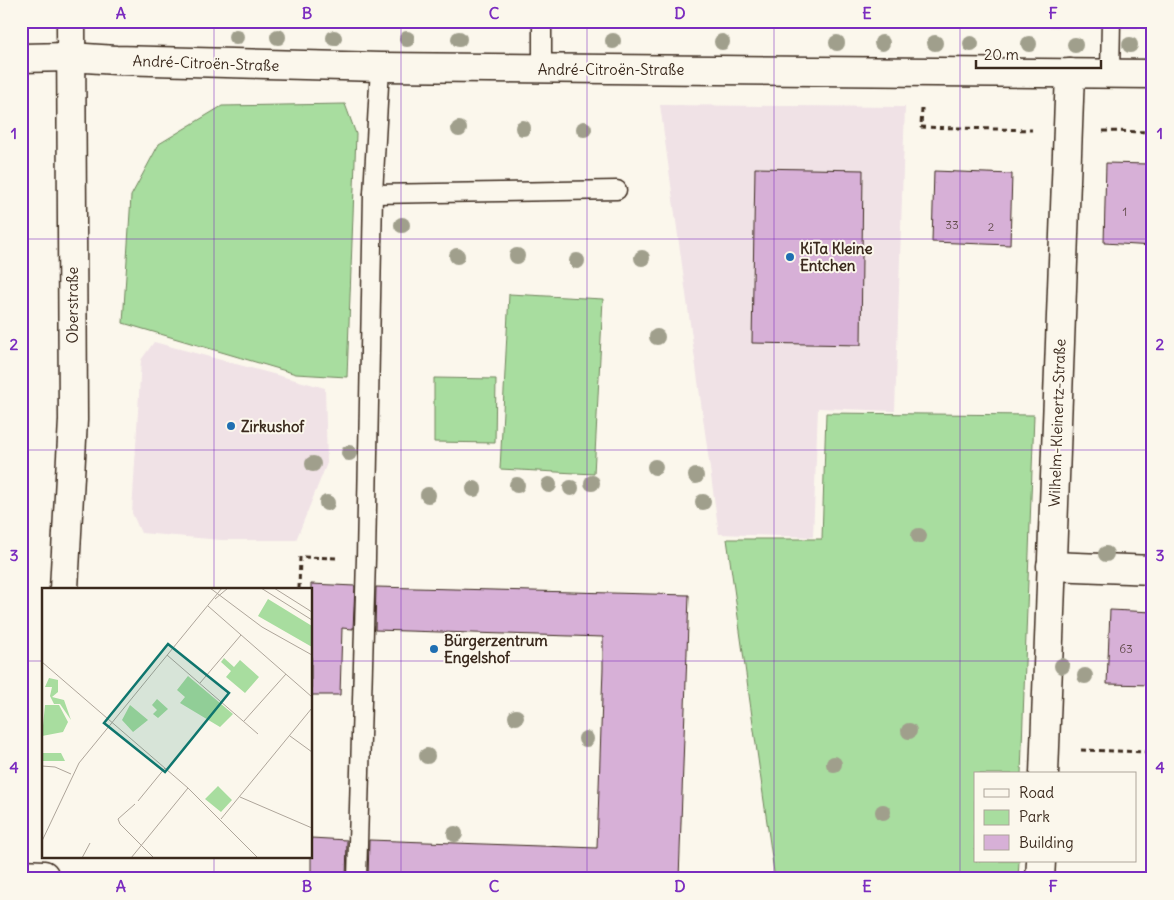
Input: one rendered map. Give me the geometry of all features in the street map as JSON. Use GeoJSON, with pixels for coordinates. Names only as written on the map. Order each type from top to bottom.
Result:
{"type":"FeatureCollection","features":[{"type":"Feature","properties":{"kind":"street","name":"Oberstraße"},"geometry":{"type":"LineString","coordinates":[[64,588],[73,420],[71,21]]}},
{"type":"Feature","properties":{"kind":"street","name":"André-Citroën-Straße"},"geometry":{"type":"LineString","coordinates":[[21,58],[70,57],[116,60],[380,67],[1153,74]]}},
{"type":"Feature","properties":{"kind":"street","name":"Wilhelm-Kleinertz-Straße"},"geometry":{"type":"LineString","coordinates":[[1044,761],[1070,73]]}},
{"type":"Feature","properties":{"kind":"street"},"geometry":{"type":"LineString","coordinates":[[1051,566],[1153,570]]}},
{"type":"Feature","properties":{"kind":"street"},"geometry":{"type":"LineString","coordinates":[[1040,879],[1041,862]]}},
{"type":"Feature","properties":{"kind":"lane"},"geometry":{"type":"LineString","coordinates":[[542,21],[542,68]]}},
{"type":"Feature","properties":{"kind":"lane"},"geometry":{"type":"LineString","coordinates":[[1110,74],[1111,21]]}},
{"type":"Feature","properties":{"kind":"lane"},"geometry":{"type":"LineString","coordinates":[[357,879],[366,558],[373,194],[380,67]]}},
{"type":"Feature","properties":{"kind":"lane"},"geometry":{"type":"LineString","coordinates":[[373,194],[617,190]]}},
{"type":"Feature","properties":{"kind":"path"},"geometry":{"type":"LineString","coordinates":[[922,100],[922,127],[1153,132]]}},
{"type":"Feature","properties":{"kind":"path"},"geometry":{"type":"LineString","coordinates":[[299,588],[300,557],[366,558]]}},
{"type":"Feature","properties":{"kind":"path"},"geometry":{"type":"LineString","coordinates":[[1044,761],[1153,752]]}},
{"type":"Feature","properties":{"kind":"shaded area"},"geometry":{"type":"Polygon","coordinates":[[[678,21],[1153,21],[1153,29],[678,21]]]}},
{"type":"Feature","properties":{"kind":"shaded area","name":"KiTa Kleine Entchen"},"geometry":{"type":"Polygon","coordinates":[[[660,105],[905,107],[895,411],[818,408],[813,537],[719,534],[660,105]]]}},
{"type":"Feature","properties":{"kind":"shaded area","name":"Zirkushof"},"geometry":{"type":"Polygon","coordinates":[[[154,342],[325,388],[327,463],[296,540],[221,540],[141,533],[132,513],[141,360],[154,342]]]}},
{"type":"Feature","properties":{"kind":"green space"},"geometry":{"type":"Polygon","coordinates":[[[345,104],[356,134],[347,377],[296,374],[123,323],[131,196],[159,144],[222,106],[345,104]]]}},
{"type":"Feature","properties":{"kind":"green space"},"geometry":{"type":"Polygon","coordinates":[[[509,294],[603,299],[594,474],[500,469],[509,294]]]}},
{"type":"Feature","properties":{"kind":"green space"},"geometry":{"type":"Polygon","coordinates":[[[434,378],[496,379],[495,443],[434,442],[434,378]]]}},
{"type":"Feature","properties":{"kind":"green space"},"geometry":{"type":"Polygon","coordinates":[[[826,413],[1034,415],[1021,772],[974,772],[974,862],[1019,862],[1018,879],[775,879],[727,539],[822,539],[826,413]]]}},
{"type":"Feature","properties":{"kind":"building"},"geometry":{"type":"Polygon","coordinates":[[[1106,163],[1148,164],[1147,179],[1153,180],[1153,246],[1104,243],[1106,163]]]}},
{"type":"Feature","properties":{"kind":"building"},"geometry":{"type":"Polygon","coordinates":[[[755,168],[863,170],[861,345],[752,343],[755,168]]]}},
{"type":"Feature","properties":{"kind":"building"},"geometry":{"type":"Polygon","coordinates":[[[934,171],[1012,174],[1010,245],[932,242],[934,171]]]}},
{"type":"Feature","properties":{"kind":"building"},"geometry":{"type":"Polygon","coordinates":[[[311,584],[355,586],[353,629],[342,628],[340,695],[312,695],[311,584]]]}},
{"type":"Feature","properties":{"kind":"building"},"geometry":{"type":"Polygon","coordinates":[[[376,587],[689,595],[679,879],[368,879],[369,840],[597,848],[603,668],[603,637],[375,630],[376,587]]]}},
{"type":"Feature","properties":{"kind":"building"},"geometry":{"type":"Polygon","coordinates":[[[1110,610],[1153,612],[1153,685],[1107,684],[1110,610]]]}},
{"type":"Feature","properties":{"kind":"building"},"geometry":{"type":"Polygon","coordinates":[[[312,838],[347,840],[346,879],[311,879],[312,838]]]}},
{"type":"Feature","properties":{"kind":"place","name":"KiTa Kleine Entchen"},"geometry":{"type":"Point","coordinates":[790,257]}},
{"type":"Feature","properties":{"kind":"place","name":"Zirkushof"},"geometry":{"type":"Point","coordinates":[231,426]}},
{"type":"Feature","properties":{"kind":"place","name":"Bürgerzentrum Engelshof"},"geometry":{"type":"Point","coordinates":[434,649]}}]}
